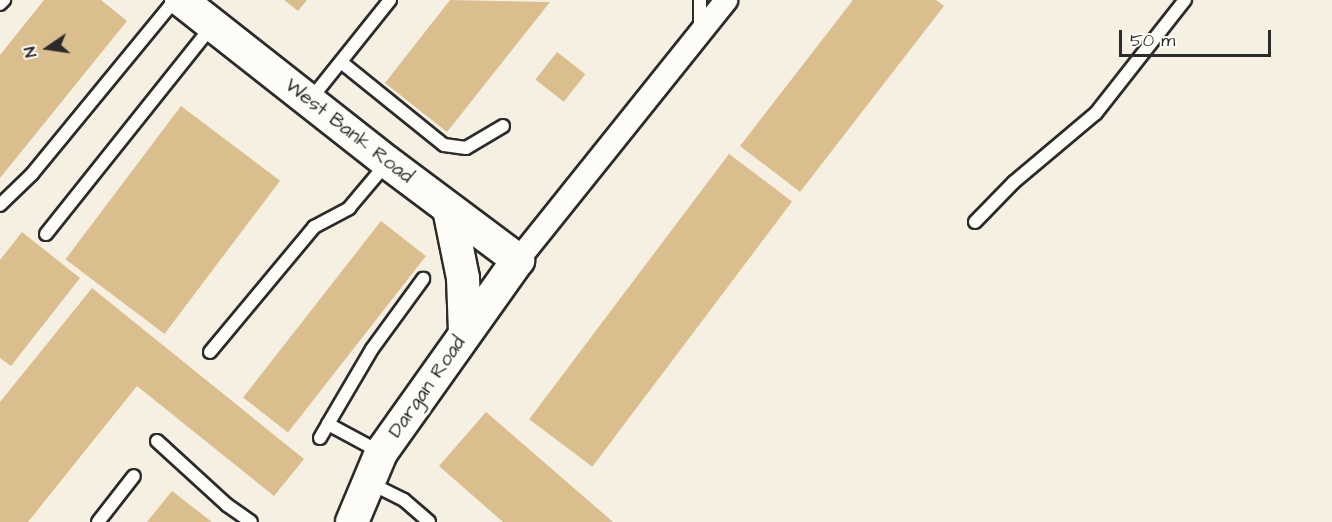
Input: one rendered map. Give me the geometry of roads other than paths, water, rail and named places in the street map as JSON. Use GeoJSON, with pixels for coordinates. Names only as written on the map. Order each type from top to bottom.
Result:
{"type":"FeatureCollection","features":[{"type":"Feature","properties":{"kind":"street","name":"West Bank Road"},"geometry":{"type":"LineString","coordinates":[[181,0],[387,162],[518,260]]}},
{"type":"Feature","properties":{"kind":"street"},"geometry":{"type":"LineString","coordinates":[[518,260],[726,0]]}},
{"type":"Feature","properties":{"kind":"street"},"geometry":{"type":"LineString","coordinates":[[448,208],[463,278],[465,333]]}},
{"type":"Feature","properties":{"kind":"street","name":"Dargan Road"},"geometry":{"type":"LineString","coordinates":[[352,522],[381,453],[518,260]]}},
{"type":"Feature","properties":{"kind":"lane"},"geometry":{"type":"LineString","coordinates":[[0,4],[4,0]]}},
{"type":"Feature","properties":{"kind":"lane"},"geometry":{"type":"LineString","coordinates":[[0,205],[32,174],[175,0]]}},
{"type":"Feature","properties":{"kind":"lane"},"geometry":{"type":"LineString","coordinates":[[309,101],[390,0]]}},
{"type":"Feature","properties":{"kind":"lane"},"geometry":{"type":"LineString","coordinates":[[700,0],[700,33]]}},
{"type":"Feature","properties":{"kind":"lane"},"geometry":{"type":"LineString","coordinates":[[975,222],[1014,182],[1096,114],[1185,0]]}},
{"type":"Feature","properties":{"kind":"lane"},"geometry":{"type":"LineString","coordinates":[[46,234],[213,25]]}},
{"type":"Feature","properties":{"kind":"lane"},"geometry":{"type":"LineString","coordinates":[[341,62],[444,146],[466,148],[503,126]]}},
{"type":"Feature","properties":{"kind":"lane"},"geometry":{"type":"LineString","coordinates":[[210,352],[314,227],[349,208],[387,162]]}},
{"type":"Feature","properties":{"kind":"lane"},"geometry":{"type":"LineString","coordinates":[[320,438],[372,349],[423,279]]}},
{"type":"Feature","properties":{"kind":"lane"},"geometry":{"type":"LineString","coordinates":[[328,424],[381,453]]}},
{"type":"Feature","properties":{"kind":"lane"},"geometry":{"type":"LineString","coordinates":[[157,441],[227,505],[251,522]]}},
{"type":"Feature","properties":{"kind":"lane"},"geometry":{"type":"LineString","coordinates":[[98,522],[134,476]]}},
{"type":"Feature","properties":{"kind":"lane"},"geometry":{"type":"LineString","coordinates":[[367,482],[404,500],[429,522]]}}]}
